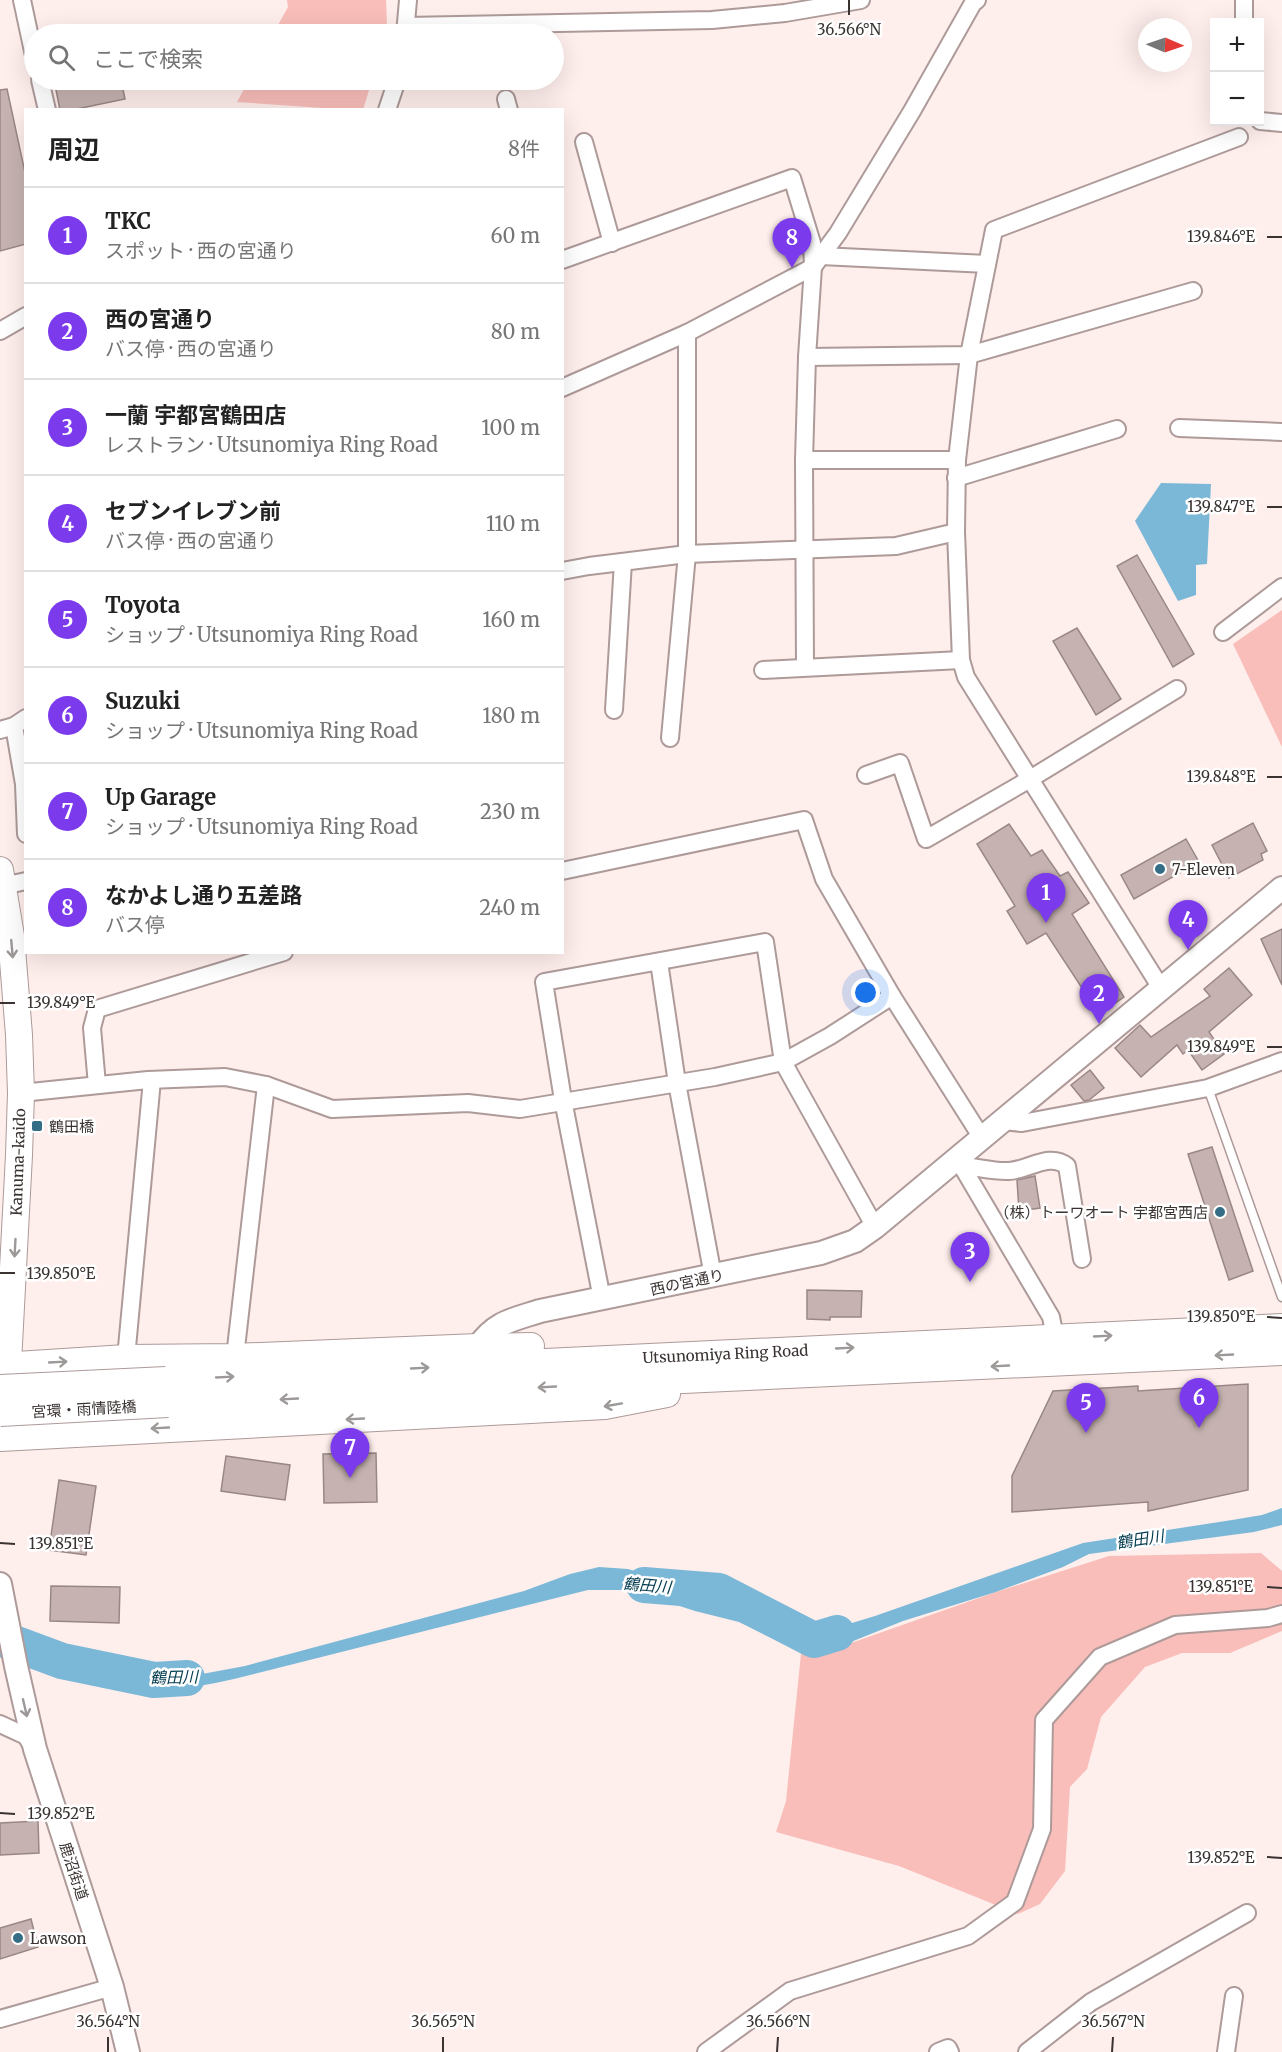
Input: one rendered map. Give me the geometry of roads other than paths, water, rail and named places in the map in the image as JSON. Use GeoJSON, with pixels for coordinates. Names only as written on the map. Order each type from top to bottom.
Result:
{"type":"FeatureCollection","features":[{"type":"Feature","properties":{"kind":"main road","name":"Kanuma-kaido"},"geometry":{"type":"LineString","coordinates":[[0,1436],[21,1093],[9,879]]}},
{"type":"Feature","properties":{"kind":"main road","name":"Utsunomiya Ring Road"},"geometry":{"type":"LineString","coordinates":[[167,1392],[756,1352],[1282,1327]]}},
{"type":"Feature","properties":{"kind":"main road"},"geometry":{"type":"LineString","coordinates":[[3,1373],[126,1358],[235,1357],[478,1347],[659,1345],[756,1352]]}},
{"type":"Feature","properties":{"kind":"main road","name":"Utsunomiya Ring Road"},"geometry":{"type":"LineString","coordinates":[[167,1392],[752,1377],[1282,1352]]}},
{"type":"Feature","properties":{"kind":"main road","name":"宮環・雨情陸橋"},"geometry":{"type":"LineString","coordinates":[[3,1373],[167,1392]]}},
{"type":"Feature","properties":{"kind":"main road"},"geometry":{"type":"LineString","coordinates":[[0,1436],[605,1406],[752,1377]]}},
{"type":"Feature","properties":{"kind":"main road","name":"宮環・雨情陸橋"},"geometry":{"type":"LineString","coordinates":[[0,1436],[167,1392]]}},
{"type":"Feature","properties":{"kind":"street"},"geometry":{"type":"LineString","coordinates":[[22,0],[27,24]]}},
{"type":"Feature","properties":{"kind":"street"},"geometry":{"type":"LineString","coordinates":[[406,24],[408,0]]}},
{"type":"Feature","properties":{"kind":"street"},"geometry":{"type":"LineString","coordinates":[[564,25],[712,20],[785,13],[861,0]]}},
{"type":"Feature","properties":{"kind":"street"},"geometry":{"type":"LineString","coordinates":[[564,387],[687,333],[817,261],[844,223],[912,111],[973,3],[977,0]]}},
{"type":"Feature","properties":{"kind":"street"},"geometry":{"type":"LineString","coordinates":[[1244,0],[1244,18]]}},
{"type":"Feature","properties":{"kind":"street"},"geometry":{"type":"LineString","coordinates":[[42,90],[47,108]]}},
{"type":"Feature","properties":{"kind":"street"},"geometry":{"type":"LineString","coordinates":[[388,108],[394,90]]}},
{"type":"Feature","properties":{"kind":"street"},"geometry":{"type":"LineString","coordinates":[[1264,121],[1282,123]]}},
{"type":"Feature","properties":{"kind":"street"},"geometry":{"type":"LineString","coordinates":[[1161,988],[970,685],[961,660],[956,532],[957,460],[969,355],[994,230],[1239,137]]}},
{"type":"Feature","properties":{"kind":"street"},"geometry":{"type":"LineString","coordinates":[[584,142],[612,243]]}},
{"type":"Feature","properties":{"kind":"street"},"geometry":{"type":"LineString","coordinates":[[564,259],[792,178],[817,261],[807,357],[804,460],[805,667]]}},
{"type":"Feature","properties":{"kind":"street"},"geometry":{"type":"LineString","coordinates":[[817,261],[987,264]]}},
{"type":"Feature","properties":{"kind":"street"},"geometry":{"type":"LineString","coordinates":[[807,357],[969,355],[1193,291]]}},
{"type":"Feature","properties":{"kind":"street"},"geometry":{"type":"LineString","coordinates":[[0,331],[24,317]]}},
{"type":"Feature","properties":{"kind":"street"},"geometry":{"type":"LineString","coordinates":[[670,738],[687,554],[687,333]]}},
{"type":"Feature","properties":{"kind":"street"},"geometry":{"type":"LineString","coordinates":[[1282,427],[1282,442]]}},
{"type":"Feature","properties":{"kind":"street"},"geometry":{"type":"LineString","coordinates":[[1179,428],[1282,432]]}},
{"type":"Feature","properties":{"kind":"street"},"geometry":{"type":"LineString","coordinates":[[956,478],[1117,429]]}},
{"type":"Feature","properties":{"kind":"street"},"geometry":{"type":"LineString","coordinates":[[804,460],[957,460]]}},
{"type":"Feature","properties":{"kind":"street"},"geometry":{"type":"LineString","coordinates":[[564,571],[687,554],[896,546],[956,532]]}},
{"type":"Feature","properties":{"kind":"street"},"geometry":{"type":"LineString","coordinates":[[614,710],[623,562]]}},
{"type":"Feature","properties":{"kind":"street"},"geometry":{"type":"LineString","coordinates":[[1223,632],[1282,588]]}},
{"type":"Feature","properties":{"kind":"street"},"geometry":{"type":"LineString","coordinates":[[763,670],[961,660]]}},
{"type":"Feature","properties":{"kind":"street"},"geometry":{"type":"LineString","coordinates":[[866,775],[900,763],[926,839],[1030,779],[1177,689]]}},
{"type":"Feature","properties":{"kind":"street"},"geometry":{"type":"LineString","coordinates":[[13,724],[24,784]]}},
{"type":"Feature","properties":{"kind":"street"},"geometry":{"type":"LineString","coordinates":[[564,871],[804,820],[824,879],[892,996],[981,1138]]}},
{"type":"Feature","properties":{"kind":"street","name":"西の宮通り"},"geometry":{"type":"LineString","coordinates":[[478,1347],[488,1332],[501,1324],[540,1311],[821,1253],[855,1241],[960,1162],[981,1138],[1282,888]]}},
{"type":"Feature","properties":{"kind":"street"},"geometry":{"type":"LineString","coordinates":[[602,1299],[563,1100],[544,982],[765,942],[783,1062],[875,1227]]}},
{"type":"Feature","properties":{"kind":"street"},"geometry":{"type":"LineString","coordinates":[[97,1085],[92,1028],[97,1009],[278,954]]}},
{"type":"Feature","properties":{"kind":"street"},"geometry":{"type":"LineString","coordinates":[[659,962],[677,1083],[714,1276]]}},
{"type":"Feature","properties":{"kind":"street"},"geometry":{"type":"LineString","coordinates":[[21,1093],[152,1080],[225,1077],[266,1085],[332,1109],[468,1103],[520,1109],[563,1100],[677,1083],[783,1062],[830,1036],[892,996]]}},
{"type":"Feature","properties":{"kind":"street"},"geometry":{"type":"LineString","coordinates":[[1003,1121],[1022,1123],[1208,1088],[1282,1061]]}},
{"type":"Feature","properties":{"kind":"street"},"geometry":{"type":"LineString","coordinates":[[126,1358],[152,1080]]}},
{"type":"Feature","properties":{"kind":"street"},"geometry":{"type":"LineString","coordinates":[[235,1357],[266,1085]]}},
{"type":"Feature","properties":{"kind":"street"},"geometry":{"type":"LineString","coordinates":[[960,1162],[1010,1171],[1052,1160],[1060,1161],[1067,1166],[1082,1259]]}},
{"type":"Feature","properties":{"kind":"street"},"geometry":{"type":"LineString","coordinates":[[960,1162],[1051,1317],[1057,1338],[1058,1363]]}},
{"type":"Feature","properties":{"kind":"street","name":"鹿沼街道"},"geometry":{"type":"LineString","coordinates":[[0,1584],[35,1749],[112,1987],[128,2052]]}},
{"type":"Feature","properties":{"kind":"street"},"geometry":{"type":"LineString","coordinates":[[706,2052],[790,1992],[968,1936],[1015,1902],[1042,1829],[1044,1720],[1100,1657],[1175,1625],[1268,1618],[1282,1614]]}},
{"type":"Feature","properties":{"kind":"street"},"geometry":{"type":"LineString","coordinates":[[0,1724],[26,1736],[35,1749]]}},
{"type":"Feature","properties":{"kind":"street"},"geometry":{"type":"LineString","coordinates":[[1027,2052],[1091,2002],[1247,1913]]}},
{"type":"Feature","properties":{"kind":"street"},"geometry":{"type":"LineString","coordinates":[[0,2019],[112,1987]]}},
{"type":"Feature","properties":{"kind":"street"},"geometry":{"type":"LineString","coordinates":[[1226,2052],[1234,1996]]}},
{"type":"Feature","properties":{"kind":"street"},"geometry":{"type":"LineString","coordinates":[[938,2052],[948,2048],[950,2052]]}},
{"type":"Feature","properties":{"kind":"lane"},"geometry":{"type":"LineString","coordinates":[[1208,1088],[1282,1297]]}},
{"type":"Feature","properties":{"kind":"water"},"geometry":{"type":"Polygon","coordinates":[[[1161,483],[1211,484],[1207,564],[1196,565],[1196,595],[1178,601],[1135,521],[1161,483]]]}},
{"type":"Feature","properties":{"kind":"water"},"geometry":{"type":"Polygon","coordinates":[[[1282,1508],[1282,1525],[1254,1532],[1089,1554],[1063,1567],[996,1592],[903,1621],[836,1648],[778,1641],[739,1622],[695,1611],[630,1590],[588,1590],[234,1679],[192,1687],[152,1688],[111,1682],[32,1662],[28,1641],[91,1670],[154,1678],[186,1677],[245,1666],[524,1591],[570,1574],[599,1567],[628,1569],[713,1595],[782,1626],[816,1634],[875,1616],[1083,1543],[1262,1515],[1282,1508]]]}},
{"type":"Feature","properties":{"kind":"waterway","name":"鶴田川"},"geometry":{"type":"LineString","coordinates":[[644,1585],[719,1591],[814,1640],[837,1633]]}},
{"type":"Feature","properties":{"kind":"waterway","name":"鶴田川"},"geometry":{"type":"LineString","coordinates":[[0,1638],[62,1661],[154,1680],[187,1678]]}},
{"type":"Feature","properties":{"kind":"place","name":"なかよし通り五差路"},"geometry":{"type":"Point","coordinates":[792,268]}},
{"type":"Feature","properties":{"kind":"place","name":"7-Eleven"},"geometry":{"type":"Point","coordinates":[1160,869]}},
{"type":"Feature","properties":{"kind":"place","name":"TKC"},"geometry":{"type":"Point","coordinates":[1046,923]}},
{"type":"Feature","properties":{"kind":"place","name":"セブンイレブン前"},"geometry":{"type":"Point","coordinates":[1188,950]}},
{"type":"Feature","properties":{"kind":"place","name":"西の宮通り"},"geometry":{"type":"Point","coordinates":[1099,1024]}},
{"type":"Feature","properties":{"kind":"place","name":"鶴田橋"},"geometry":{"type":"Point","coordinates":[37,1126]}},
{"type":"Feature","properties":{"kind":"place","name":"（株）トーワオート 宇都宮西店"},"geometry":{"type":"Point","coordinates":[1220,1212]}},
{"type":"Feature","properties":{"kind":"place","name":"一蘭 宇都宮鶴田店"},"geometry":{"type":"Point","coordinates":[970,1282]}},
{"type":"Feature","properties":{"kind":"place","name":"Suzuki"},"geometry":{"type":"Point","coordinates":[1199,1428]}},
{"type":"Feature","properties":{"kind":"place","name":"Toyota"},"geometry":{"type":"Point","coordinates":[1086,1433]}},
{"type":"Feature","properties":{"kind":"place","name":"Up Garage"},"geometry":{"type":"Point","coordinates":[350,1478]}},
{"type":"Feature","properties":{"kind":"place","name":"Lawson"},"geometry":{"type":"Point","coordinates":[18,1938]}}]}
